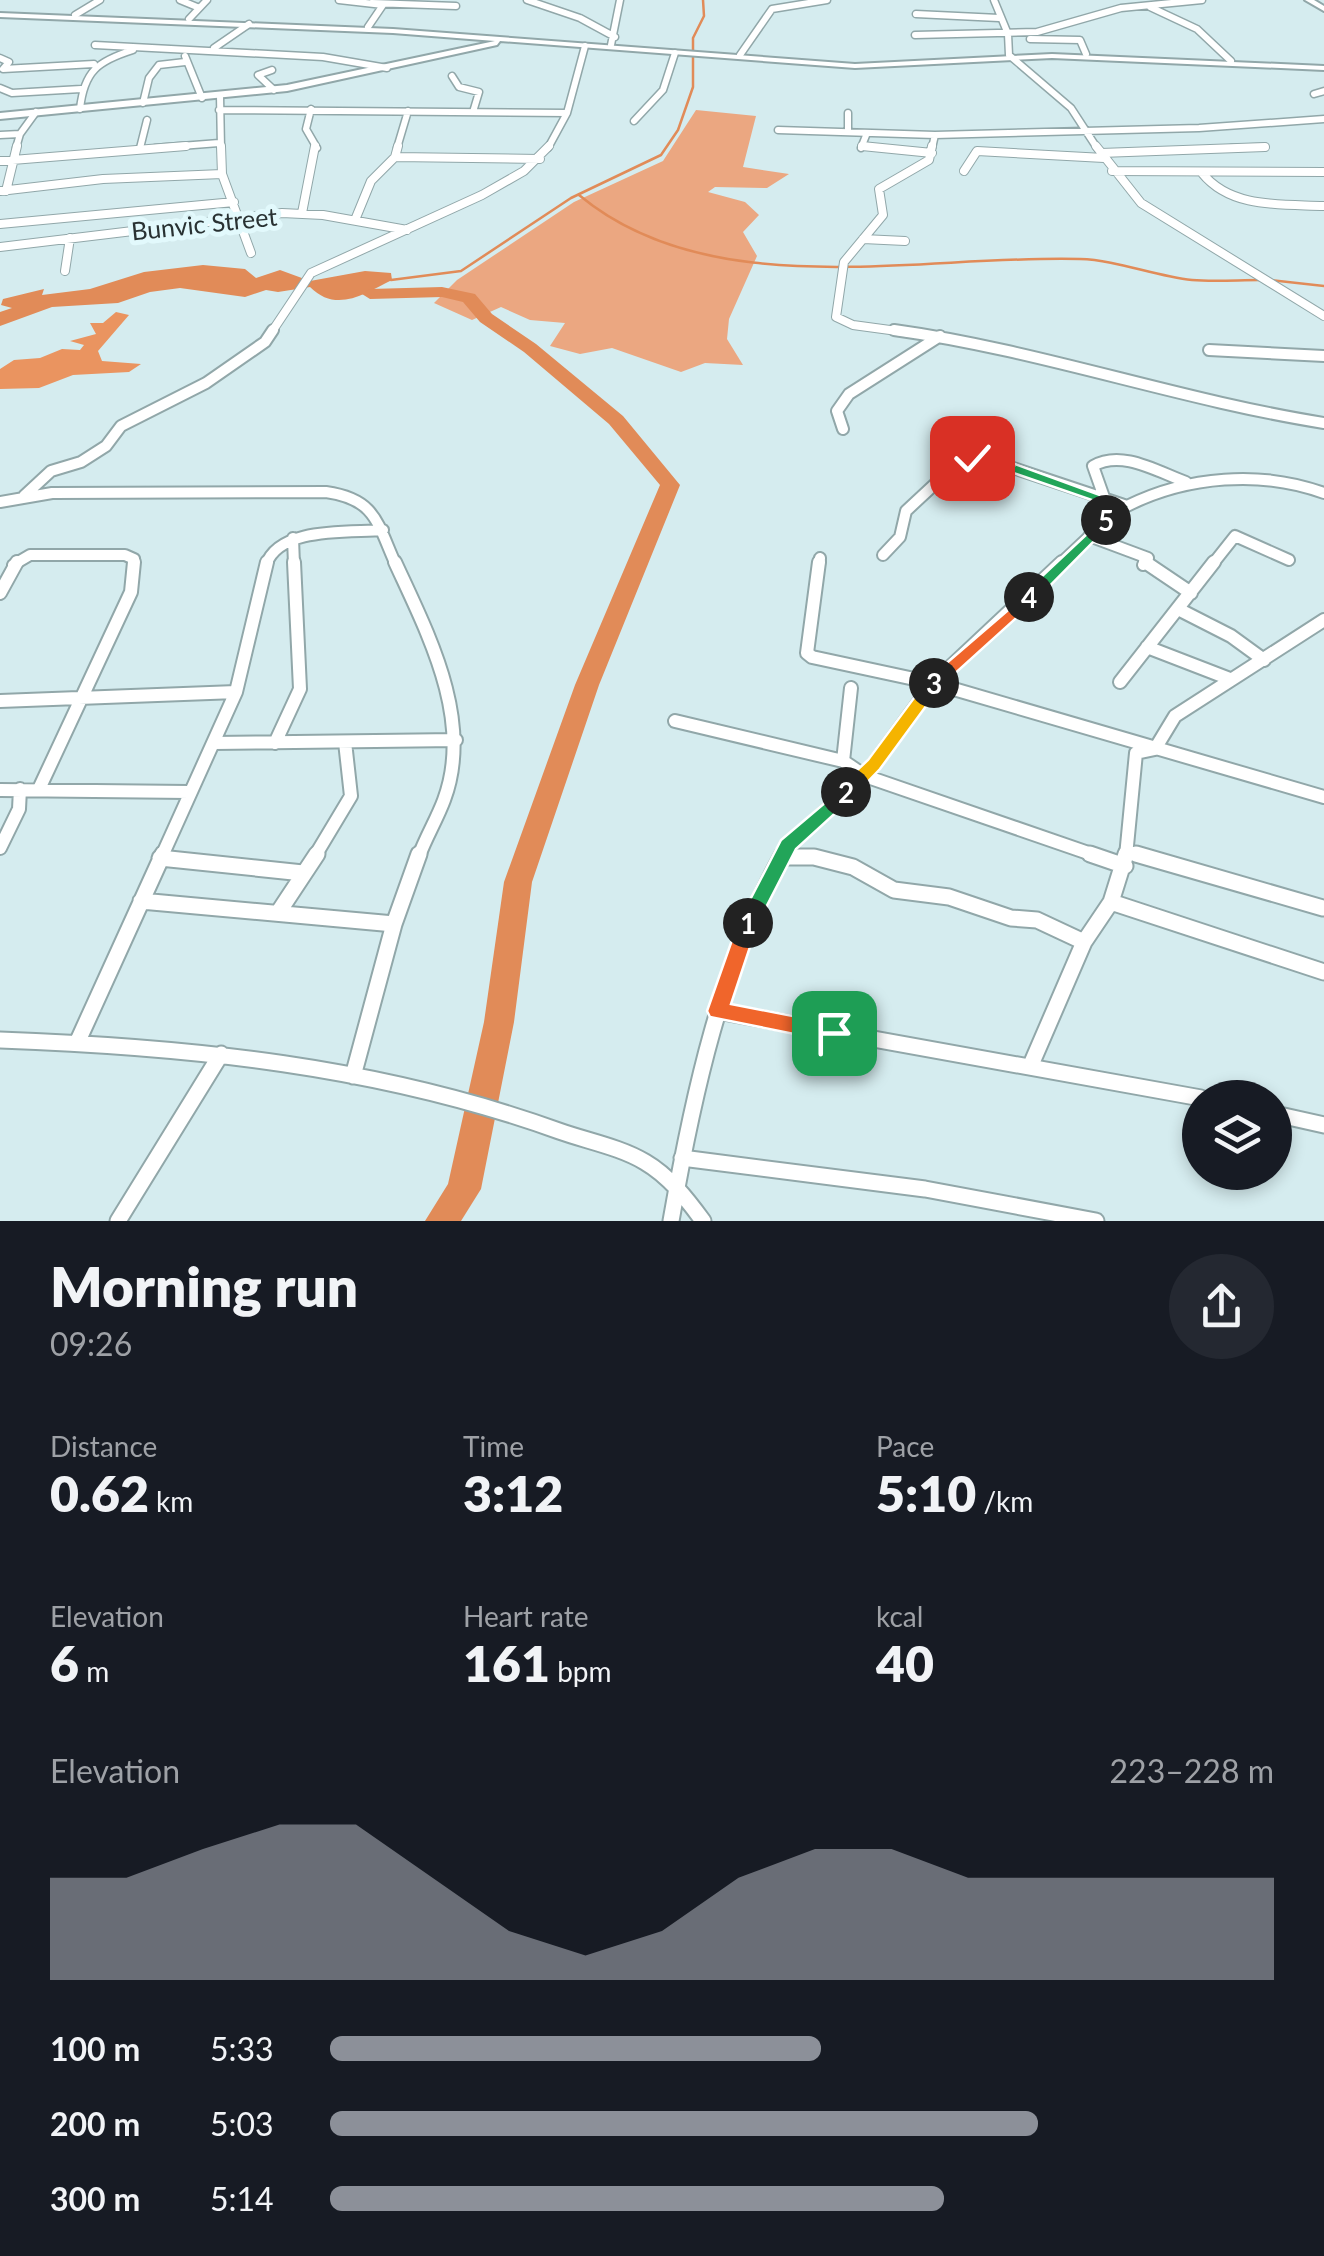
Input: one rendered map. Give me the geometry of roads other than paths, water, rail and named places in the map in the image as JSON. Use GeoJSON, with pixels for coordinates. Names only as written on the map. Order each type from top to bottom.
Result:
{"type":"FeatureCollection","features":[{"type":"Feature","properties":{"kind":"main road"},"geometry":{"type":"LineString","coordinates":[[1309,0],[1324,9]]}},
{"type":"Feature","properties":{"kind":"main road"},"geometry":{"type":"LineString","coordinates":[[0,14],[368,27],[675,53],[878,63],[1086,54],[1324,66]]}},
{"type":"Feature","properties":{"kind":"main road"},"geometry":{"type":"LineString","coordinates":[[0,14],[613,41],[695,53],[884,66],[1011,56],[1324,66]]}},
{"type":"Feature","properties":{"kind":"main road"},"geometry":{"type":"LineString","coordinates":[[0,116],[274,90],[517,38]]}},
{"type":"Feature","properties":{"kind":"street"},"geometry":{"type":"LineString","coordinates":[[75,15],[100,0]]}},
{"type":"Feature","properties":{"kind":"street"},"geometry":{"type":"LineString","coordinates":[[180,0],[198,8]]}},
{"type":"Feature","properties":{"kind":"street"},"geometry":{"type":"LineString","coordinates":[[196,20],[198,8],[207,0]]}},
{"type":"Feature","properties":{"kind":"street"},"geometry":{"type":"LineString","coordinates":[[339,0],[456,6]]}},
{"type":"Feature","properties":{"kind":"street"},"geometry":{"type":"LineString","coordinates":[[527,0],[580,18],[613,41],[620,0]]}},
{"type":"Feature","properties":{"kind":"street"},"geometry":{"type":"LineString","coordinates":[[740,55],[772,9],[827,0]]}},
{"type":"Feature","properties":{"kind":"street"},"geometry":{"type":"LineString","coordinates":[[994,0],[1011,56],[1068,104],[1112,171],[1148,208],[1324,316]]}},
{"type":"Feature","properties":{"kind":"street"},"geometry":{"type":"LineString","coordinates":[[1132,0],[1196,29],[1231,61]]}},
{"type":"Feature","properties":{"kind":"street"},"geometry":{"type":"LineString","coordinates":[[1008,36],[1067,27],[1121,8],[1202,0]]}},
{"type":"Feature","properties":{"kind":"street"},"geometry":{"type":"LineString","coordinates":[[368,27],[385,8],[372,3]]}},
{"type":"Feature","properties":{"kind":"street"},"geometry":{"type":"LineString","coordinates":[[916,14],[999,18]]}},
{"type":"Feature","properties":{"kind":"street"},"geometry":{"type":"LineString","coordinates":[[214,48],[249,24]]}},
{"type":"Feature","properties":{"kind":"street"},"geometry":{"type":"LineString","coordinates":[[915,34],[1073,39],[1080,40],[1086,54]]}},
{"type":"Feature","properties":{"kind":"street"},"geometry":{"type":"LineString","coordinates":[[95,44],[324,57],[387,68]]}},
{"type":"Feature","properties":{"kind":"street"},"geometry":{"type":"LineString","coordinates":[[24,496],[51,471],[82,462],[106,446],[121,426],[206,382],[265,342],[309,276],[499,186],[540,159],[567,113],[585,46]]}},
{"type":"Feature","properties":{"kind":"street"},"geometry":{"type":"LineString","coordinates":[[2,71],[94,64],[140,47]]}},
{"type":"Feature","properties":{"kind":"street"},"geometry":{"type":"LineString","coordinates":[[184,47],[185,62],[202,98]]}},
{"type":"Feature","properties":{"kind":"street"},"geometry":{"type":"LineString","coordinates":[[634,121],[663,90],[675,53]]}},
{"type":"Feature","properties":{"kind":"street"},"geometry":{"type":"LineString","coordinates":[[0,58],[9,62],[2,71]]}},
{"type":"Feature","properties":{"kind":"street"},"geometry":{"type":"LineString","coordinates":[[143,103],[149,78],[161,64],[185,62]]}},
{"type":"Feature","properties":{"kind":"street"},"geometry":{"type":"LineString","coordinates":[[80,109],[82,79],[94,64]]}},
{"type":"Feature","properties":{"kind":"street"},"geometry":{"type":"LineString","coordinates":[[272,70],[258,74],[274,90]]}},
{"type":"Feature","properties":{"kind":"street"},"geometry":{"type":"LineString","coordinates":[[452,76],[458,87],[479,92],[473,112]]}},
{"type":"Feature","properties":{"kind":"street"},"geometry":{"type":"LineString","coordinates":[[3,93],[81,89]]}},
{"type":"Feature","properties":{"kind":"street"},"geometry":{"type":"LineString","coordinates":[[1314,94],[1324,91]]}},
{"type":"Feature","properties":{"kind":"street"},"geometry":{"type":"LineString","coordinates":[[220,96],[222,174],[251,254]]}},
{"type":"Feature","properties":{"kind":"street"},"geometry":{"type":"LineString","coordinates":[[302,213],[317,150],[306,129],[311,108]]}},
{"type":"Feature","properties":{"kind":"street"},"geometry":{"type":"LineString","coordinates":[[219,110],[567,113]]}},
{"type":"Feature","properties":{"kind":"street"},"geometry":{"type":"LineString","coordinates":[[356,220],[371,181],[395,157],[408,111]]}},
{"type":"Feature","properties":{"kind":"street"},"geometry":{"type":"LineString","coordinates":[[36,112],[20,134],[3,191],[103,179],[222,174]]}},
{"type":"Feature","properties":{"kind":"street"},"geometry":{"type":"LineString","coordinates":[[848,113],[848,132]]}},
{"type":"Feature","properties":{"kind":"street"},"geometry":{"type":"LineString","coordinates":[[778,130],[936,135],[1324,119]]}},
{"type":"Feature","properties":{"kind":"street"},"geometry":{"type":"LineString","coordinates":[[140,149],[147,120]]}},
{"type":"Feature","properties":{"kind":"street"},"geometry":{"type":"LineString","coordinates":[[866,133],[861,149],[932,154]]}},
{"type":"Feature","properties":{"kind":"street"},"geometry":{"type":"LineString","coordinates":[[0,135],[20,134]]}},
{"type":"Feature","properties":{"kind":"street"},"geometry":{"type":"LineString","coordinates":[[936,135],[932,154],[920,167],[879,189],[882,215],[842,267],[836,317],[842,322],[940,336],[1168,394],[1324,423]]}},
{"type":"Feature","properties":{"kind":"street"},"geometry":{"type":"LineString","coordinates":[[0,160],[219,144]]}},
{"type":"Feature","properties":{"kind":"street"},"geometry":{"type":"LineString","coordinates":[[964,171],[977,150],[1102,156],[1265,147]]}},
{"type":"Feature","properties":{"kind":"street"},"geometry":{"type":"LineString","coordinates":[[395,157],[540,159]]}},
{"type":"Feature","properties":{"kind":"street"},"geometry":{"type":"LineString","coordinates":[[1112,171],[1324,172]]}},
{"type":"Feature","properties":{"kind":"street"},"geometry":{"type":"LineString","coordinates":[[1202,173],[1217,192],[1260,202],[1324,206]]}},
{"type":"Feature","properties":{"kind":"street"},"geometry":{"type":"LineString","coordinates":[[0,224],[234,202]]}},
{"type":"Feature","properties":{"kind":"street"},"geometry":{"type":"LineString","coordinates":[[130,209],[130,231]]}},
{"type":"Feature","properties":{"kind":"street","name":"Bunvic Street"},"geometry":{"type":"LineString","coordinates":[[0,247],[302,213],[406,230]]}},
{"type":"Feature","properties":{"kind":"street"},"geometry":{"type":"LineString","coordinates":[[65,271],[70,238]]}},
{"type":"Feature","properties":{"kind":"street"},"geometry":{"type":"LineString","coordinates":[[864,239],[906,240]]}},
{"type":"Feature","properties":{"kind":"street"},"geometry":{"type":"LineString","coordinates":[[843,428],[837,411],[849,394],[940,336]]}},
{"type":"Feature","properties":{"kind":"street"},"geometry":{"type":"LineString","coordinates":[[1209,350],[1324,356]]}},
{"type":"Feature","properties":{"kind":"street"},"geometry":{"type":"LineString","coordinates":[[884,555],[900,537],[906,511],[963,458],[1010,467],[1122,506],[1134,505],[1165,486],[1244,479],[1296,483],[1324,493]]}},
{"type":"Feature","properties":{"kind":"street"},"geometry":{"type":"LineString","coordinates":[[1106,500],[1093,466],[1103,460],[1127,462],[1194,485]]}},
{"type":"Feature","properties":{"kind":"street"},"geometry":{"type":"LineString","coordinates":[[0,502],[24,496],[326,492],[364,501],[383,530],[435,650],[456,740],[441,810],[426,833],[394,924],[354,1076]]}},
{"type":"Feature","properties":{"kind":"street"},"geometry":{"type":"LineString","coordinates":[[671,1221],[682,1158],[718,1011],[755,906],[788,845],[865,776],[934,683],[1024,603],[1122,506]]}},
{"type":"Feature","properties":{"kind":"street"},"geometry":{"type":"LineString","coordinates":[[78,1043],[236,692],[268,558],[293,538],[383,530]]}},
{"type":"Feature","properties":{"kind":"street"},"geometry":{"type":"LineString","coordinates":[[1088,536],[1148,558],[1143,565],[1191,593]]}},
{"type":"Feature","properties":{"kind":"street"},"geometry":{"type":"LineString","coordinates":[[1120,682],[1236,536],[1289,560]]}},
{"type":"Feature","properties":{"kind":"street"},"geometry":{"type":"LineString","coordinates":[[276,742],[300,690],[293,538]]}},
{"type":"Feature","properties":{"kind":"street"},"geometry":{"type":"LineString","coordinates":[[0,593],[13,566],[30,555],[125,554],[134,559],[131,592],[78,698],[40,789]]}},
{"type":"Feature","properties":{"kind":"street"},"geometry":{"type":"LineString","coordinates":[[820,558],[807,653],[934,683],[1324,797]]}},
{"type":"Feature","properties":{"kind":"street"},"geometry":{"type":"LineString","coordinates":[[1180,610],[1231,636],[1264,660]]}},
{"type":"Feature","properties":{"kind":"street"},"geometry":{"type":"LineString","coordinates":[[1030,1067],[1084,942],[1111,902],[1126,858],[1132,761],[1142,750],[1155,748],[1176,716],[1324,620]]}},
{"type":"Feature","properties":{"kind":"street"},"geometry":{"type":"LineString","coordinates":[[1147,646],[1230,679]]}},
{"type":"Feature","properties":{"kind":"street"},"geometry":{"type":"LineString","coordinates":[[843,762],[852,688]]}},
{"type":"Feature","properties":{"kind":"street"},"geometry":{"type":"LineString","coordinates":[[0,701],[207,689],[236,692]]}},
{"type":"Feature","properties":{"kind":"street"},"geometry":{"type":"LineString","coordinates":[[675,721],[843,762],[865,776],[1126,858],[1323,908]]}},
{"type":"Feature","properties":{"kind":"street"},"geometry":{"type":"LineString","coordinates":[[214,743],[456,740]]}},
{"type":"Feature","properties":{"kind":"street"},"geometry":{"type":"LineString","coordinates":[[278,913],[348,808],[345,742]]}},
{"type":"Feature","properties":{"kind":"street"},"geometry":{"type":"LineString","coordinates":[[0,790],[190,792]]}},
{"type":"Feature","properties":{"kind":"street"},"geometry":{"type":"LineString","coordinates":[[0,848],[19,809],[20,790]]}},
{"type":"Feature","properties":{"kind":"street"},"geometry":{"type":"LineString","coordinates":[[782,857],[814,857],[853,868],[894,890],[950,897],[1011,918],[1036,920],[1084,942]]}},
{"type":"Feature","properties":{"kind":"street"},"geometry":{"type":"LineString","coordinates":[[160,858],[303,872]]}},
{"type":"Feature","properties":{"kind":"street"},"geometry":{"type":"LineString","coordinates":[[141,901],[394,924]]}},
{"type":"Feature","properties":{"kind":"street"},"geometry":{"type":"LineString","coordinates":[[1111,902],[1324,972]]}},
{"type":"Feature","properties":{"kind":"street"},"geometry":{"type":"LineString","coordinates":[[718,1011],[1182,1095]]}},
{"type":"Feature","properties":{"kind":"street"},"geometry":{"type":"LineString","coordinates":[[0,1040],[221,1054],[451,1095],[518,1114],[642,1159],[677,1185],[704,1221]]}},
{"type":"Feature","properties":{"kind":"street"},"geometry":{"type":"LineString","coordinates":[[118,1221],[221,1054]]}},
{"type":"Feature","properties":{"kind":"street"},"geometry":{"type":"LineString","coordinates":[[1292,1118],[1324,1125]]}},
{"type":"Feature","properties":{"kind":"street"},"geometry":{"type":"LineString","coordinates":[[682,1158],[925,1189],[1096,1221]]}},
{"type":"Feature","properties":{"kind":"waterway"},"geometry":{"type":"LineString","coordinates":[[391,280],[461,271],[571,198],[661,155],[678,130],[693,87],[693,38],[704,16],[703,0]]}},
{"type":"Feature","properties":{"kind":"waterway"},"geometry":{"type":"LineString","coordinates":[[579,195],[632,229],[691,251],[754,263],[820,267],[1080,259],[1192,280],[1260,280]]}},
{"type":"Feature","properties":{"kind":"waterway"},"geometry":{"type":"LineString","coordinates":[[1269,280],[1324,286]]}},
{"type":"Feature","properties":{"kind":"waterway"},"geometry":{"type":"LineString","coordinates":[[370,294],[442,292],[469,298],[486,318],[530,348],[616,420],[670,485],[587,685],[518,882],[499,1022],[464,1189],[442,1221]]}}]}
